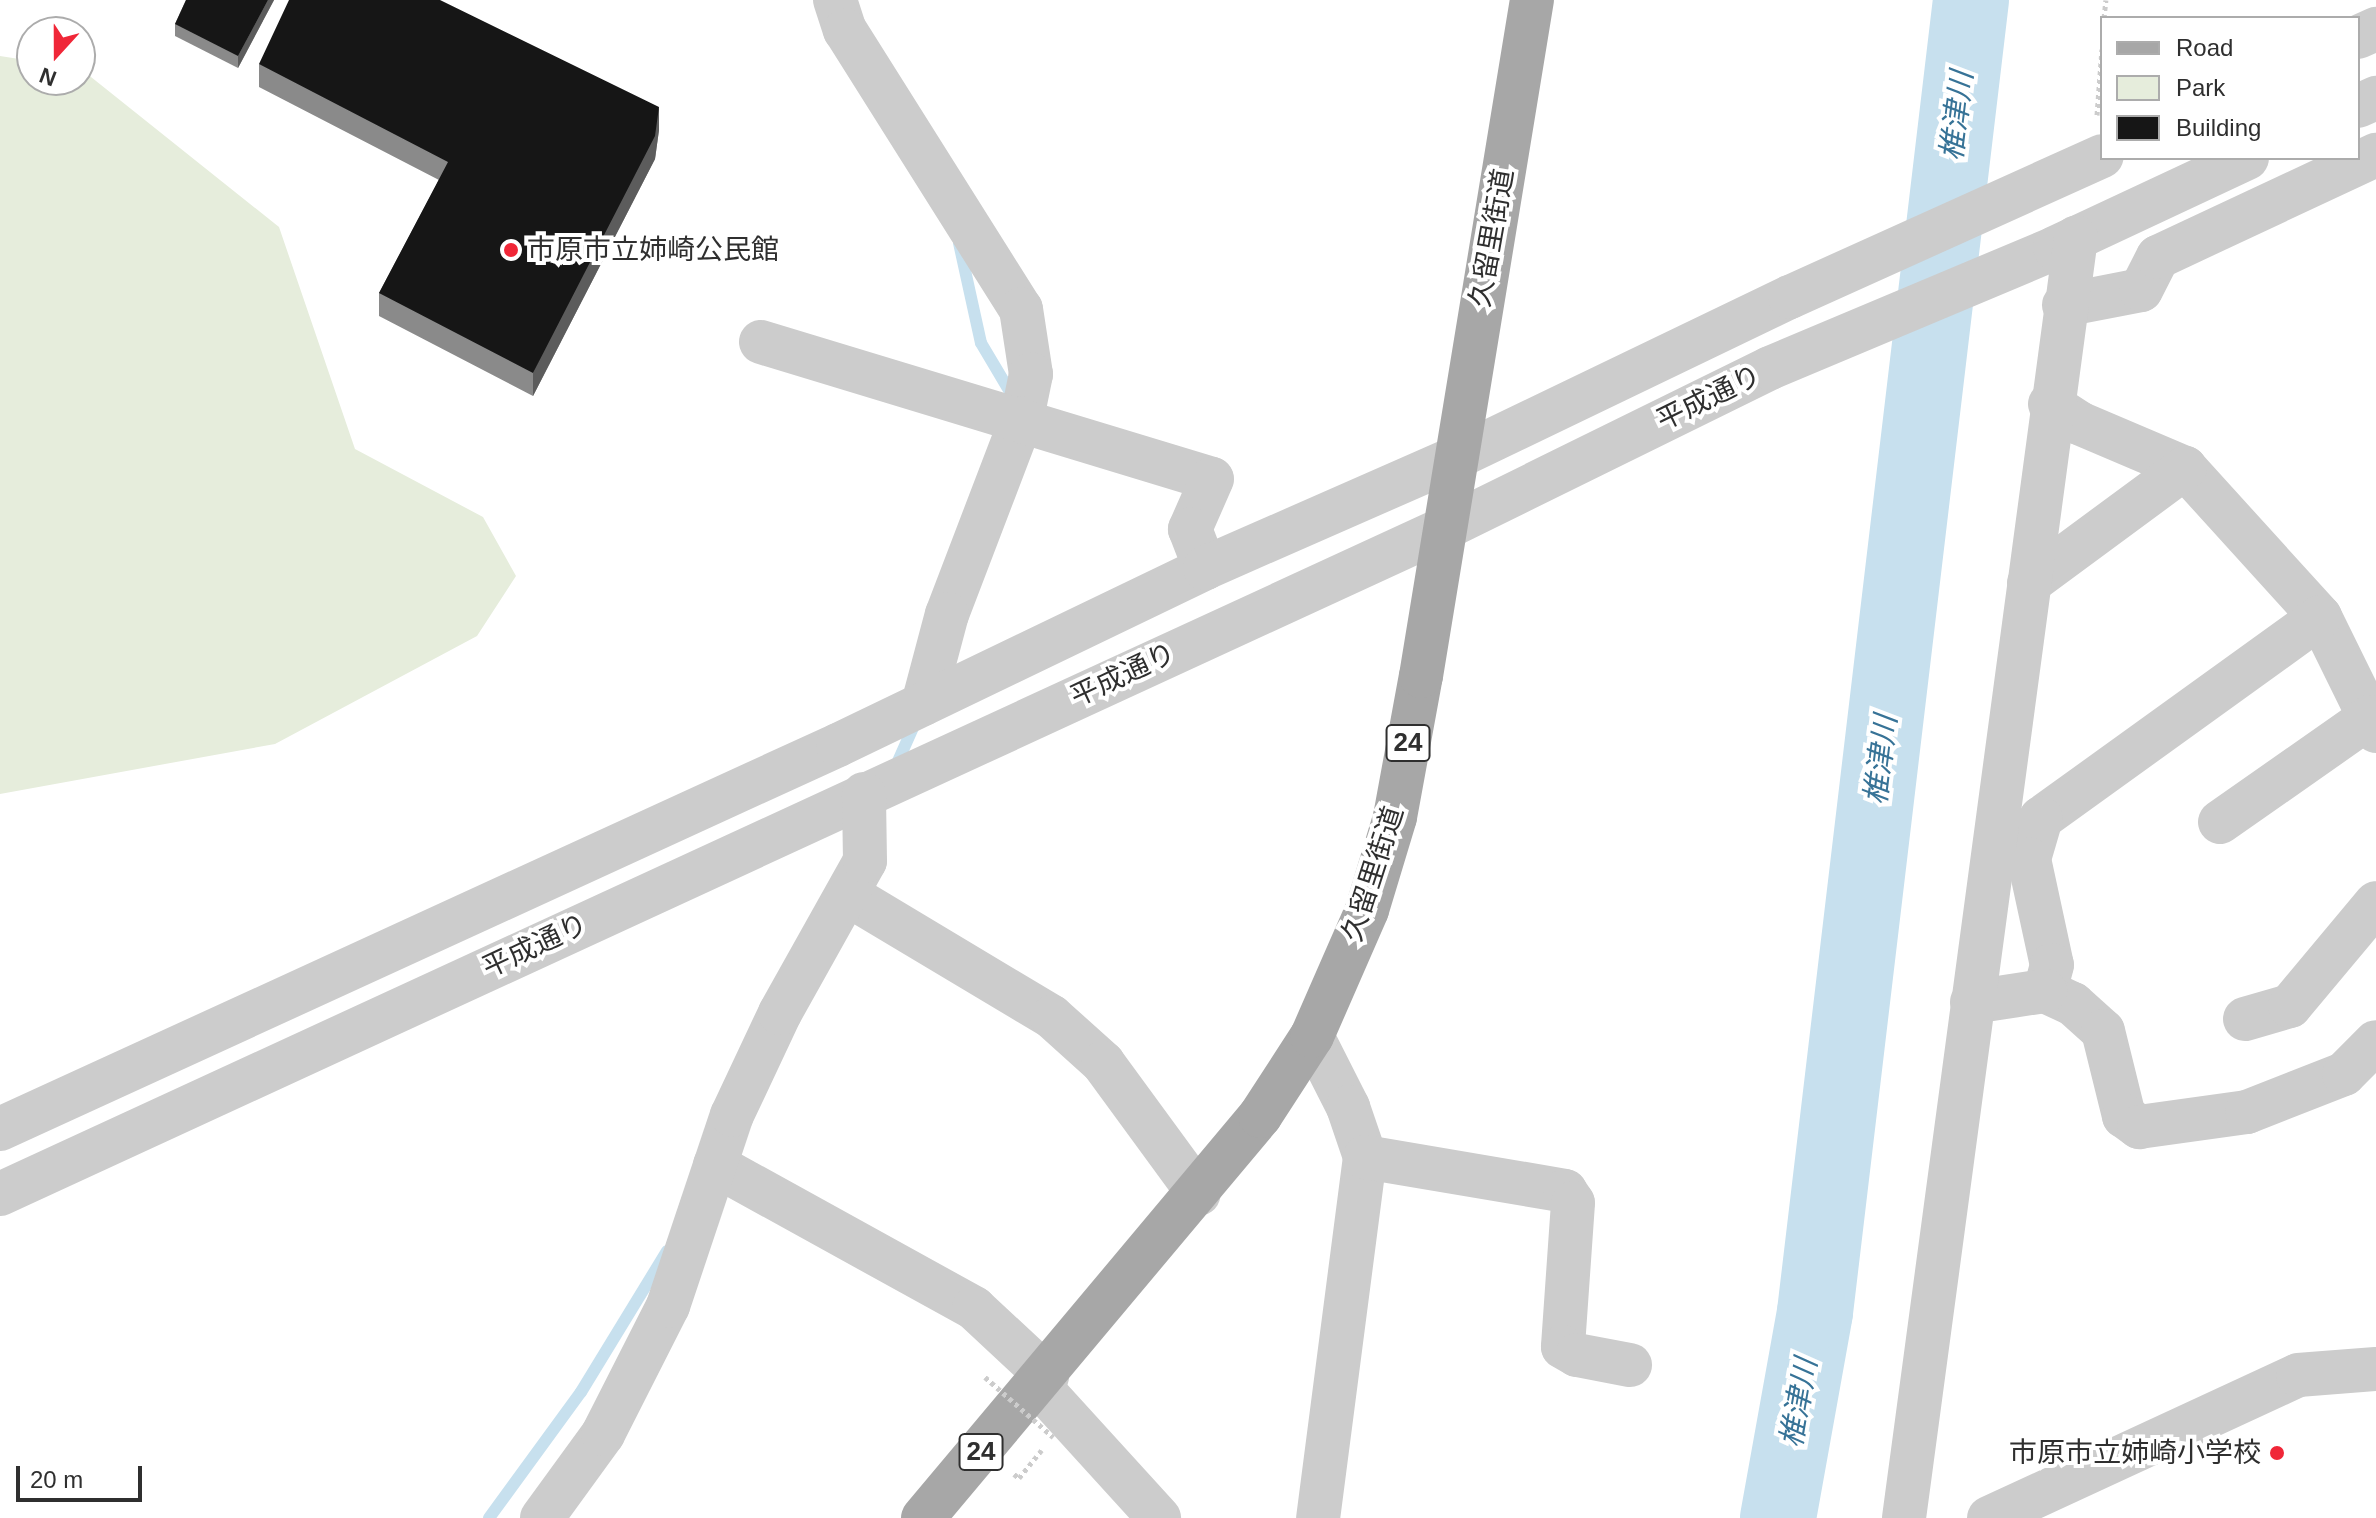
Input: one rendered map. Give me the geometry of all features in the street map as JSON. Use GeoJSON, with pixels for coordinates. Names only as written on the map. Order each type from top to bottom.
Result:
{"type":"FeatureCollection","features":[{"type":"Feature","properties":{"kind":"main road","name":"久留里街道"},"geometry":{"type":"LineString","coordinates":[[923,1518],[1199,1194],[1260,1116],[1312,1036],[1367,910],[1395,817],[1532,0]]}},
{"type":"Feature","properties":{"kind":"street"},"geometry":{"type":"LineString","coordinates":[[835,0],[845,30],[1021,309],[1031,374],[1022,418],[947,614],[923,704]]}},
{"type":"Feature","properties":{"kind":"street"},"geometry":{"type":"LineString","coordinates":[[2064,305],[2141,290],[2158,257],[2376,155]]}},
{"type":"Feature","properties":{"kind":"street","name":"平成通り"},"geometry":{"type":"LineString","coordinates":[[0,1194],[1443,529],[1770,368],[2065,243],[2243,160]]}},
{"type":"Feature","properties":{"kind":"street","name":"平成通り"},"geometry":{"type":"LineString","coordinates":[[0,1129],[838,745],[1205,568],[1455,458],[1790,297],[2087,163]]}},
{"type":"Feature","properties":{"kind":"street"},"geometry":{"type":"LineString","coordinates":[[1904,1518],[2029,583],[2064,305],[2065,243]]}},
{"type":"Feature","properties":{"kind":"street"},"geometry":{"type":"LineString","coordinates":[[761,342],[1022,418],[1212,479],[1190,529],[1205,568]]}},
{"type":"Feature","properties":{"kind":"street"},"geometry":{"type":"LineString","coordinates":[[2050,404],[2079,423],[2185,468],[2320,617],[2373,724],[2220,822]]}},
{"type":"Feature","properties":{"kind":"street"},"geometry":{"type":"LineString","coordinates":[[2029,583],[2185,468]]}},
{"type":"Feature","properties":{"kind":"street"},"geometry":{"type":"LineString","coordinates":[[2045,991],[2052,965],[2029,859],[2041,818],[2320,617]]}},
{"type":"Feature","properties":{"kind":"street"},"geometry":{"type":"LineString","coordinates":[[542,1518],[634,1379],[668,1306],[715,1165],[780,1013],[850,896],[865,861],[864,794]]}},
{"type":"Feature","properties":{"kind":"street"},"geometry":{"type":"LineString","coordinates":[[850,896],[1052,1017],[1103,1063],[1199,1194]]}},
{"type":"Feature","properties":{"kind":"street"},"geometry":{"type":"LineString","coordinates":[[2245,1019],[2290,1006],[2376,903]]}},
{"type":"Feature","properties":{"kind":"street"},"geometry":{"type":"LineString","coordinates":[[1972,1002],[2045,991],[2073,1004],[2103,1031],[2124,1116],[2139,1127],[2247,1112],[2344,1074],[2376,1042]]}},
{"type":"Feature","properties":{"kind":"street"},"geometry":{"type":"LineString","coordinates":[[1312,1036],[1348,1107],[1365,1157],[1318,1518]]}},
{"type":"Feature","properties":{"kind":"street"},"geometry":{"type":"LineString","coordinates":[[1365,1157],[1565,1191],[1573,1203],[1563,1347],[1577,1355],[1630,1365]]}},
{"type":"Feature","properties":{"kind":"street"},"geometry":{"type":"LineString","coordinates":[[715,1165],[974,1308],[1043,1380],[1159,1518]]}},
{"type":"Feature","properties":{"kind":"street"},"geometry":{"type":"LineString","coordinates":[[1989,1518],[2298,1375],[2376,1369]]}},
{"type":"Feature","properties":{"kind":"path"},"geometry":{"type":"LineString","coordinates":[[2087,163],[2100,64]]}},
{"type":"Feature","properties":{"kind":"path"},"geometry":{"type":"LineString","coordinates":[[985,1377],[1053,1437]]}},
{"type":"Feature","properties":{"kind":"green space"},"geometry":{"type":"Polygon","coordinates":[[[0,56],[16,58],[16,96],[96,96],[96,81],[279,227],[355,449],[483,517],[516,576],[477,636],[275,744],[0,794],[0,56]]]}},
{"type":"Feature","properties":{"kind":"building"},"geometry":{"type":"Polygon","coordinates":[[[186,0],[268,0],[238,56],[175,24],[186,0]]]}},
{"type":"Feature","properties":{"kind":"building","name":"市原市立姉崎公民館"},"geometry":{"type":"Polygon","coordinates":[[[289,0],[440,0],[659,107],[655,136],[533,373],[379,293],[448,162],[259,64],[289,0]]]}},
{"type":"Feature","properties":{"kind":"waterway","name":"椎津川"},"geometry":{"type":"LineString","coordinates":[[1778,1518],[1815,1312],[1971,0]]}},
{"type":"Feature","properties":{"kind":"waterway"},"geometry":{"type":"LineString","coordinates":[[959,243],[981,343],[1013,397]]}},
{"type":"Feature","properties":{"kind":"waterway"},"geometry":{"type":"LineString","coordinates":[[895,768],[915,723]]}},
{"type":"Feature","properties":{"kind":"waterway"},"geometry":{"type":"LineString","coordinates":[[489,1518],[581,1392],[667,1251]]}},
{"type":"Feature","properties":{"kind":"place","name":"市原市立姉崎公民館"},"geometry":{"type":"Point","coordinates":[511,250]}},
{"type":"Feature","properties":{"kind":"place","name":"市原市立姉崎小学校"},"geometry":{"type":"Point","coordinates":[2277,1453]}}]}
